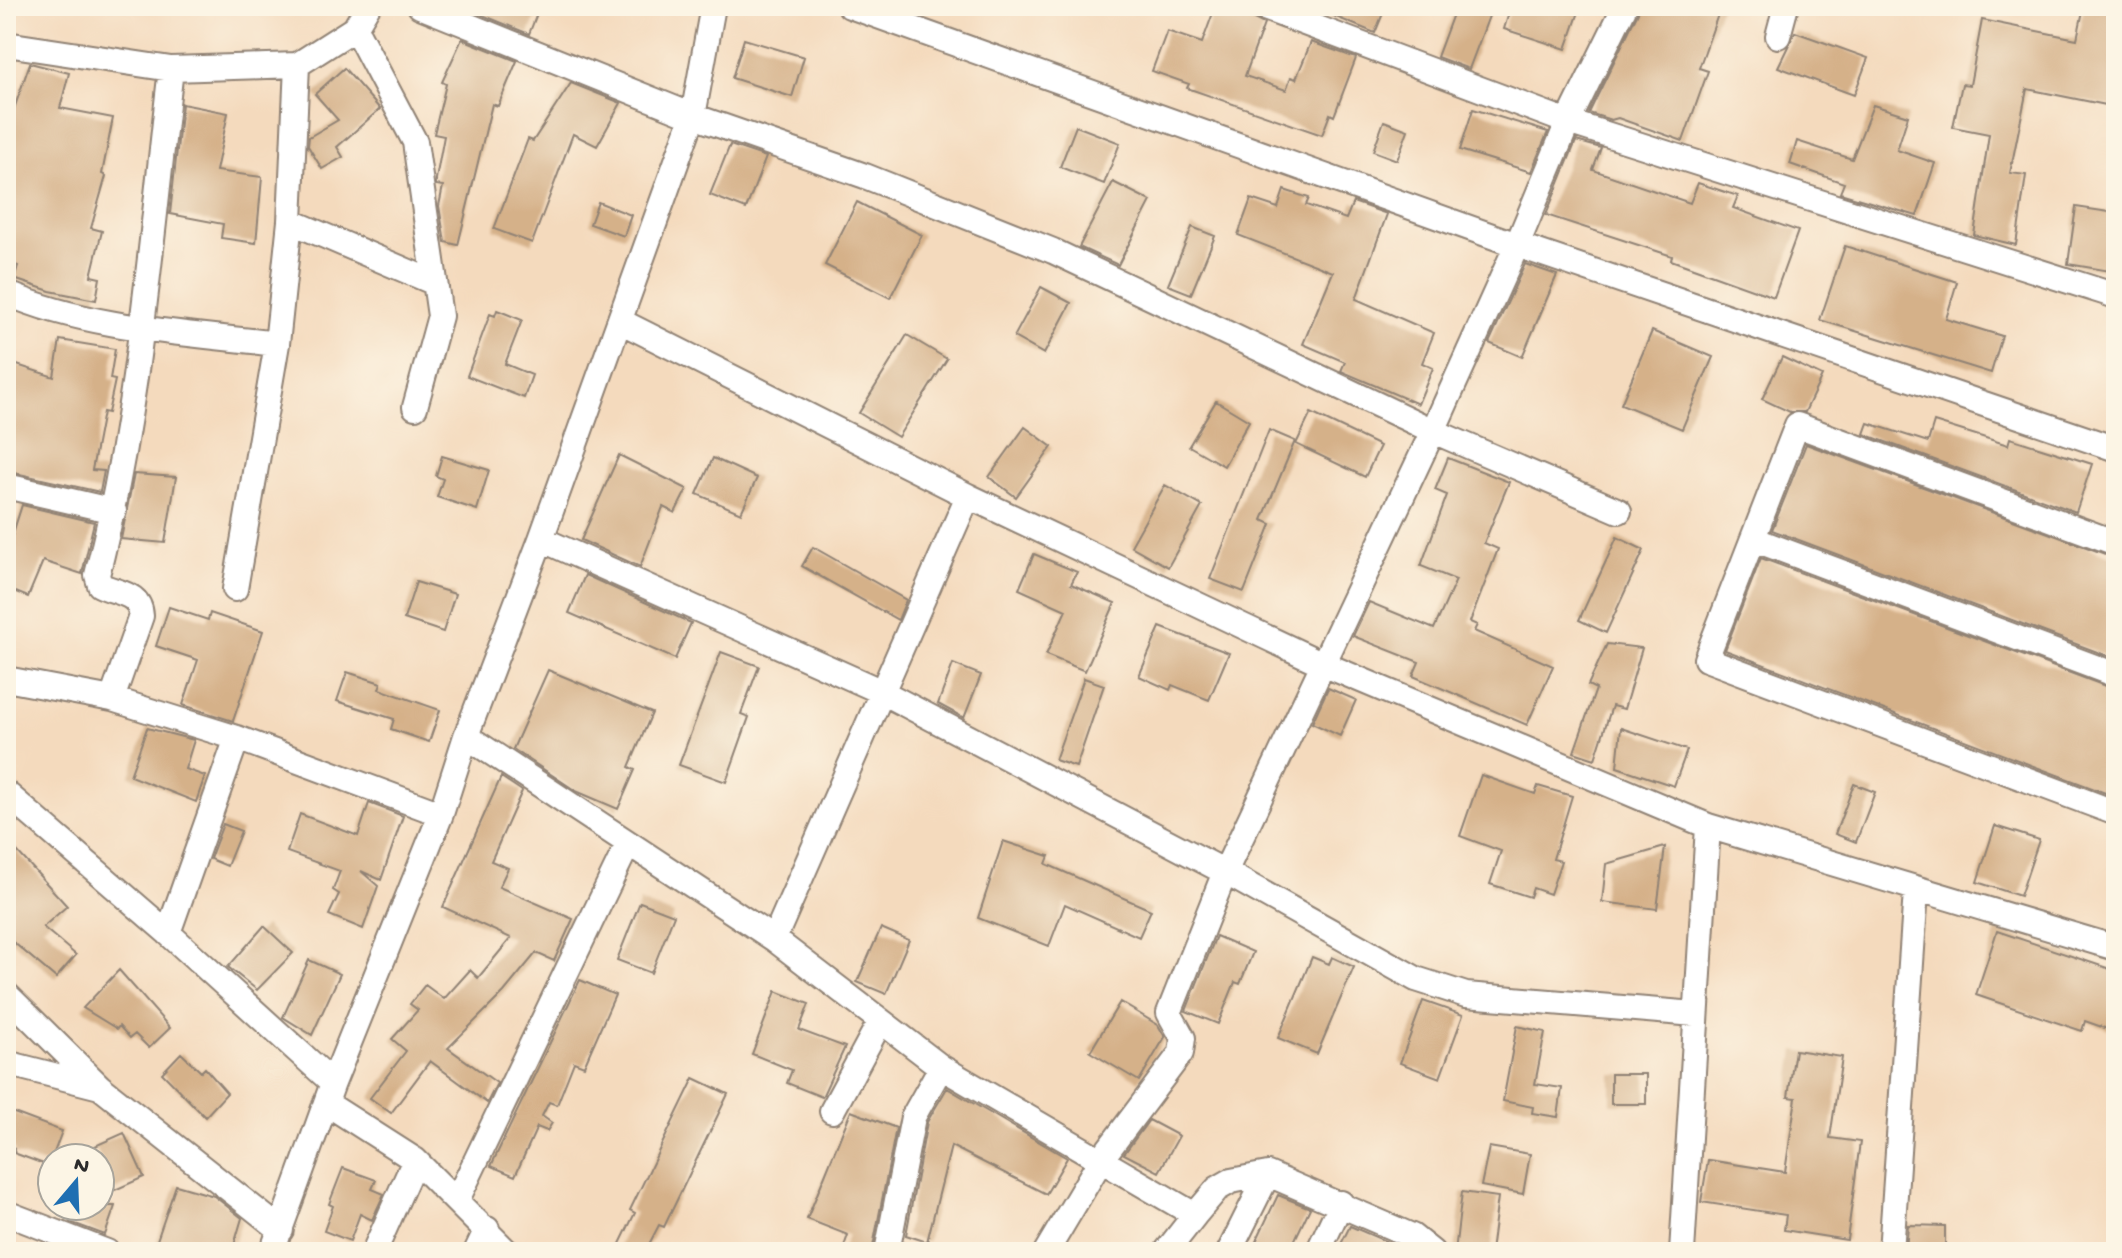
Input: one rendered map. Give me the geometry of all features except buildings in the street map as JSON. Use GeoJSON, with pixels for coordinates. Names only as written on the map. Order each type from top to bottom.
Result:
{"type":"FeatureCollection","features":[{"type":"Feature","properties":{"kind":"street"},"geometry":{"type":"LineString","coordinates":[[6,44],[171,69],[297,65],[355,28],[368,6]]}},
{"type":"Feature","properties":{"kind":"street"},"geometry":{"type":"LineString","coordinates":[[420,6],[693,116],[865,176],[1053,251],[1433,431],[1619,511]]}},
{"type":"Feature","properties":{"kind":"street"},"geometry":{"type":"LineString","coordinates":[[6,994],[100,1087],[277,1241],[329,1093],[441,814],[466,736],[541,539],[693,116],[713,6]]}},
{"type":"Feature","properties":{"kind":"street"},"geometry":{"type":"LineString","coordinates":[[850,6],[1517,245],[2116,449]]}},
{"type":"Feature","properties":{"kind":"street"},"geometry":{"type":"LineString","coordinates":[[1046,1252],[1102,1158],[1181,1053],[1183,1038],[1169,1013],[1225,872],[1433,431],[1517,245],[1568,122],[1625,6]]}},
{"type":"Feature","properties":{"kind":"street"},"geometry":{"type":"LineString","coordinates":[[1778,36],[1786,6]]}},
{"type":"Feature","properties":{"kind":"street"},"geometry":{"type":"LineString","coordinates":[[1275,9],[1568,122],[2116,296]]}},
{"type":"Feature","properties":{"kind":"street"},"geometry":{"type":"LineString","coordinates":[[355,28],[415,142],[440,316],[415,407]]}},
{"type":"Feature","properties":{"kind":"street"},"geometry":{"type":"LineString","coordinates":[[235,589],[277,344],[290,221],[297,65]]}},
{"type":"Feature","properties":{"kind":"street"},"geometry":{"type":"LineString","coordinates":[[112,699],[141,616],[135,598],[100,585],[97,575],[114,511],[171,69]]}},
{"type":"Feature","properties":{"kind":"street"},"geometry":{"type":"LineString","coordinates":[[290,221],[435,283]]}},
{"type":"Feature","properties":{"kind":"street"},"geometry":{"type":"LineString","coordinates":[[6,293],[32,304],[140,327],[277,344]]}},
{"type":"Feature","properties":{"kind":"street"},"geometry":{"type":"LineString","coordinates":[[620,321],[968,496],[1323,664],[1708,826],[1916,891],[2116,948]]}},
{"type":"Feature","properties":{"kind":"street"},"geometry":{"type":"LineString","coordinates":[[2116,543],[1797,425],[1706,659],[2116,813]]}},
{"type":"Feature","properties":{"kind":"street"},"geometry":{"type":"LineString","coordinates":[[6,486],[114,511]]}},
{"type":"Feature","properties":{"kind":"street"},"geometry":{"type":"LineString","coordinates":[[774,939],[968,496]]}},
{"type":"Feature","properties":{"kind":"street"},"geometry":{"type":"LineString","coordinates":[[541,539],[880,691],[1225,872],[1416,979],[1466,995],[1695,1014]]}},
{"type":"Feature","properties":{"kind":"street"},"geometry":{"type":"LineString","coordinates":[[1753,539],[2116,675]]}},
{"type":"Feature","properties":{"kind":"street"},"geometry":{"type":"LineString","coordinates":[[6,679],[112,699],[237,738],[441,814]]}},
{"type":"Feature","properties":{"kind":"street"},"geometry":{"type":"LineString","coordinates":[[466,736],[774,939],[941,1067],[1102,1158],[1195,1215]]}},
{"type":"Feature","properties":{"kind":"street"},"geometry":{"type":"LineString","coordinates":[[168,933],[237,738]]}},
{"type":"Feature","properties":{"kind":"street"},"geometry":{"type":"LineString","coordinates":[[6,793],[168,933],[329,1093],[415,1160],[507,1252]]}},
{"type":"Feature","properties":{"kind":"street"},"geometry":{"type":"LineString","coordinates":[[1682,1252],[1708,826]]}},
{"type":"Feature","properties":{"kind":"street"},"geometry":{"type":"LineString","coordinates":[[457,1200],[628,844]]}},
{"type":"Feature","properties":{"kind":"street"},"geometry":{"type":"LineString","coordinates":[[1891,1252],[1916,891]]}},
{"type":"Feature","properties":{"kind":"street"},"geometry":{"type":"LineString","coordinates":[[832,1111],[880,1022]]}},
{"type":"Feature","properties":{"kind":"street"},"geometry":{"type":"LineString","coordinates":[[6,1063],[100,1087]]}},
{"type":"Feature","properties":{"kind":"street"},"geometry":{"type":"LineString","coordinates":[[887,1252],[913,1117],[941,1067]]}},
{"type":"Feature","properties":{"kind":"street"},"geometry":{"type":"LineString","coordinates":[[374,1252],[415,1160]]}},
{"type":"Feature","properties":{"kind":"street"},"geometry":{"type":"LineString","coordinates":[[1229,1252],[1268,1174]]}},
{"type":"Feature","properties":{"kind":"street"},"geometry":{"type":"LineString","coordinates":[[1166,1252],[1217,1189],[1231,1181],[1268,1174],[1341,1203],[1409,1244],[1432,1252]]}},
{"type":"Feature","properties":{"kind":"street"},"geometry":{"type":"LineString","coordinates":[[1318,1252],[1341,1203]]}},
{"type":"Feature","properties":{"kind":"street"},"geometry":{"type":"LineString","coordinates":[[6,1213],[107,1252]]}},
{"type":"Feature","properties":{"kind":"street"},"geometry":{"type":"LineString","coordinates":[[476,1252],[487,1229]]}}]}
